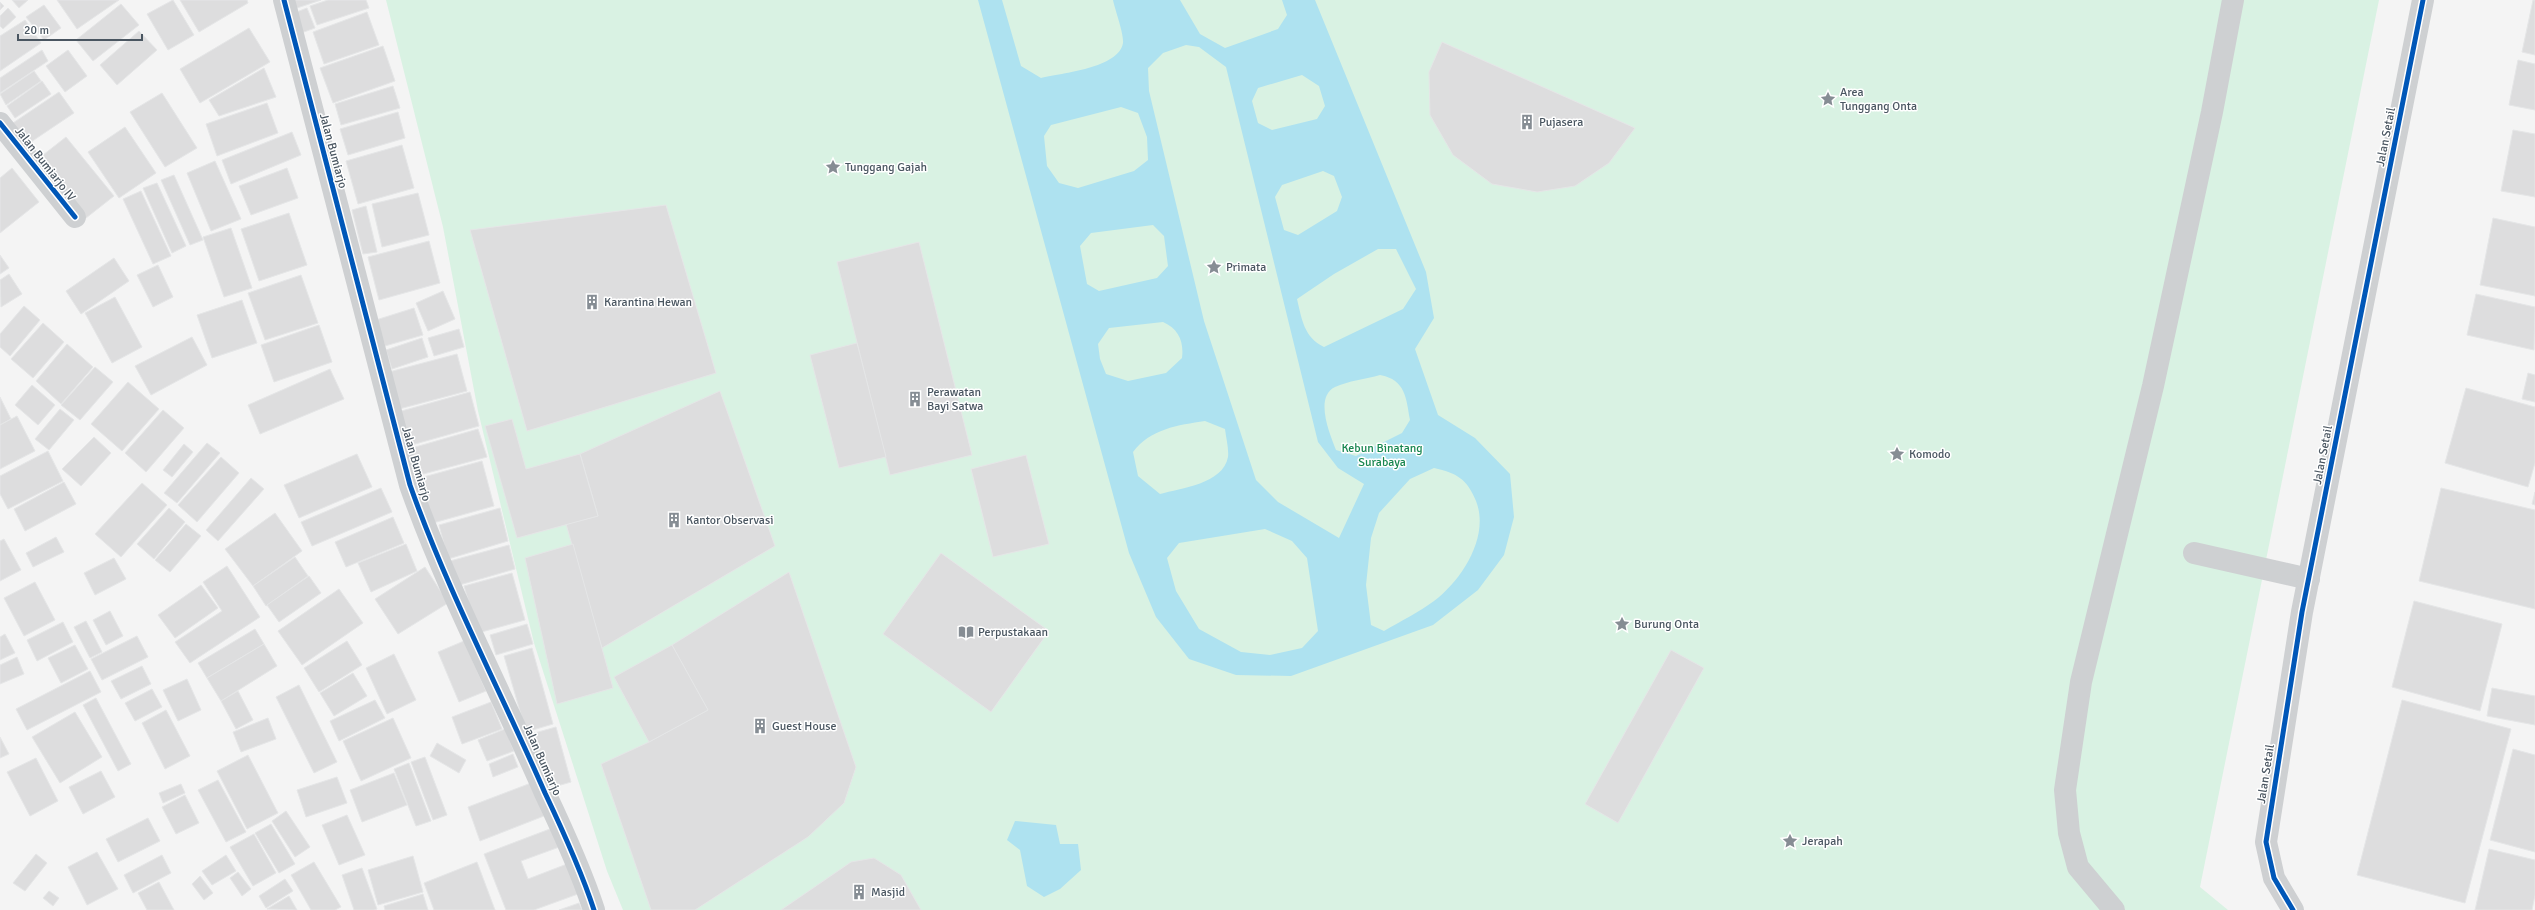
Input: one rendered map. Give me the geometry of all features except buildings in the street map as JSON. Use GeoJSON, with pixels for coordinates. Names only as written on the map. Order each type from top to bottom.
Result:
{"type":"FeatureCollection","features":[{"type":"Feature","properties":{"kind":"street","name":"Jalan Bumiarjo"},"geometry":{"type":"LineString","coordinates":[[284,0],[410,485],[428,537],[578,865],[594,910]]}},
{"type":"Feature","properties":{"kind":"street"},"geometry":{"type":"LineString","coordinates":[[2114,910],[2078,866],[2069,833],[2066,790],[2081,682],[2152,386],[2212,112],[2233,0]]}},
{"type":"Feature","properties":{"kind":"street","name":"Jalan Setail"},"geometry":{"type":"LineString","coordinates":[[2293,910],[2274,878],[2266,842],[2308,579],[2423,0]]}},
{"type":"Feature","properties":{"kind":"street","name":"Jalan Bumiarjo IV"},"geometry":{"type":"LineString","coordinates":[[0,123],[75,217]]}},
{"type":"Feature","properties":{"kind":"street"},"geometry":{"type":"LineString","coordinates":[[2194,554],[2308,579]]}},
{"type":"Feature","properties":{"kind":"green space","name":"Kebun Binatang Surabaya"},"geometry":{"type":"Polygon","coordinates":[[[386,0],[2379,0],[2200,887],[2228,910],[623,910],[607,871],[534,643],[478,411],[443,227],[386,0]]]}},
{"type":"Feature","properties":{"kind":"water"},"geometry":{"type":"Polygon","coordinates":[[[978,0],[1002,0],[1021,66],[1041,78],[1101,64],[1119,51],[1123,43],[1123,39],[1113,0],[1180,0],[1200,34],[1225,48],[1278,29],[1287,15],[1282,0],[1315,0],[1426,272],[1434,318],[1415,349],[1438,415],[1475,438],[1510,474],[1514,517],[1504,555],[1478,590],[1433,625],[1291,676],[1236,675],[1189,659],[1156,617],[1129,553],[978,0]],[[1186,45],[1163,53],[1148,68],[1149,91],[1204,321],[1256,480],[1278,502],[1339,538],[1364,484],[1338,468],[1318,442],[1226,67],[1199,47],[1186,45]],[[1302,75],[1258,88],[1252,101],[1258,123],[1272,130],[1317,119],[1325,106],[1319,86],[1302,75]],[[1121,107],[1051,125],[1044,136],[1047,166],[1059,183],[1078,188],[1134,171],[1148,160],[1147,137],[1138,113],[1121,107]],[[1323,171],[1282,185],[1275,197],[1284,230],[1298,235],[1337,211],[1342,197],[1334,176],[1323,171]],[[1153,225],[1091,233],[1080,246],[1087,284],[1099,291],[1157,278],[1168,266],[1164,236],[1153,225]],[[1378,249],[1334,274],[1297,299],[1302,321],[1308,333],[1317,343],[1324,347],[1403,309],[1416,289],[1396,249],[1378,249]],[[1163,322],[1109,328],[1098,344],[1100,359],[1106,374],[1128,381],[1166,373],[1182,358],[1181,341],[1177,332],[1163,322]],[[1380,375],[1335,387],[1329,392],[1325,399],[1325,417],[1336,450],[1356,456],[1402,433],[1410,420],[1406,397],[1400,386],[1395,381],[1389,377],[1380,375]],[[1205,421],[1175,427],[1156,433],[1140,444],[1133,452],[1138,476],[1160,494],[1189,487],[1210,479],[1225,466],[1228,457],[1225,429],[1205,421]],[[1434,468],[1410,479],[1379,513],[1371,538],[1366,585],[1371,625],[1384,631],[1434,601],[1454,581],[1463,569],[1471,556],[1479,528],[1479,514],[1473,493],[1460,478],[1449,472],[1434,468]],[[1265,529],[1179,543],[1167,558],[1176,591],[1199,629],[1241,652],[1270,655],[1302,648],[1318,631],[1307,558],[1292,541],[1265,529]]]}},
{"type":"Feature","properties":{"kind":"water"},"geometry":{"type":"Polygon","coordinates":[[[1015,821],[1056,825],[1060,844],[1078,844],[1081,870],[1060,889],[1044,897],[1027,886],[1020,850],[1007,840],[1015,821]]]}},
{"type":"Feature","properties":{"kind":"cycle path"},"geometry":{"type":"LineString","coordinates":[[284,0],[410,485],[440,563],[565,836],[594,910]]}},
{"type":"Feature","properties":{"kind":"cycle path"},"geometry":{"type":"LineString","coordinates":[[2293,910],[2274,878],[2266,842],[2302,612],[2423,0]]}},
{"type":"Feature","properties":{"kind":"cycle path"},"geometry":{"type":"LineString","coordinates":[[0,123],[75,217]]}},
{"type":"Feature","properties":{"kind":"place","name":"Area Tunggang Onta"},"geometry":{"type":"Point","coordinates":[1828,99]}},
{"type":"Feature","properties":{"kind":"place","name":"Pujasera"},"geometry":{"type":"Point","coordinates":[1527,122]}},
{"type":"Feature","properties":{"kind":"place","name":"Tunggang Gajah"},"geometry":{"type":"Point","coordinates":[833,167]}},
{"type":"Feature","properties":{"kind":"place","name":"Primata"},"geometry":{"type":"Point","coordinates":[1214,267]}},
{"type":"Feature","properties":{"kind":"place","name":"Karantina Hewan"},"geometry":{"type":"Point","coordinates":[592,302]}},
{"type":"Feature","properties":{"kind":"place","name":"Perawatan Bayi Satwa"},"geometry":{"type":"Point","coordinates":[915,399]}},
{"type":"Feature","properties":{"kind":"place","name":"Komodo"},"geometry":{"type":"Point","coordinates":[1897,454]}},
{"type":"Feature","properties":{"kind":"place","name":"Kantor Observasi"},"geometry":{"type":"Point","coordinates":[674,520]}},
{"type":"Feature","properties":{"kind":"place","name":"Burung Onta"},"geometry":{"type":"Point","coordinates":[1622,624]}},
{"type":"Feature","properties":{"kind":"place","name":"Perpustakaan"},"geometry":{"type":"Point","coordinates":[966,632]}},
{"type":"Feature","properties":{"kind":"place","name":"Guest House"},"geometry":{"type":"Point","coordinates":[760,726]}},
{"type":"Feature","properties":{"kind":"place","name":"Jerapah"},"geometry":{"type":"Point","coordinates":[1790,841]}},
{"type":"Feature","properties":{"kind":"place","name":"Masjid"},"geometry":{"type":"Point","coordinates":[859,892]}}]}
